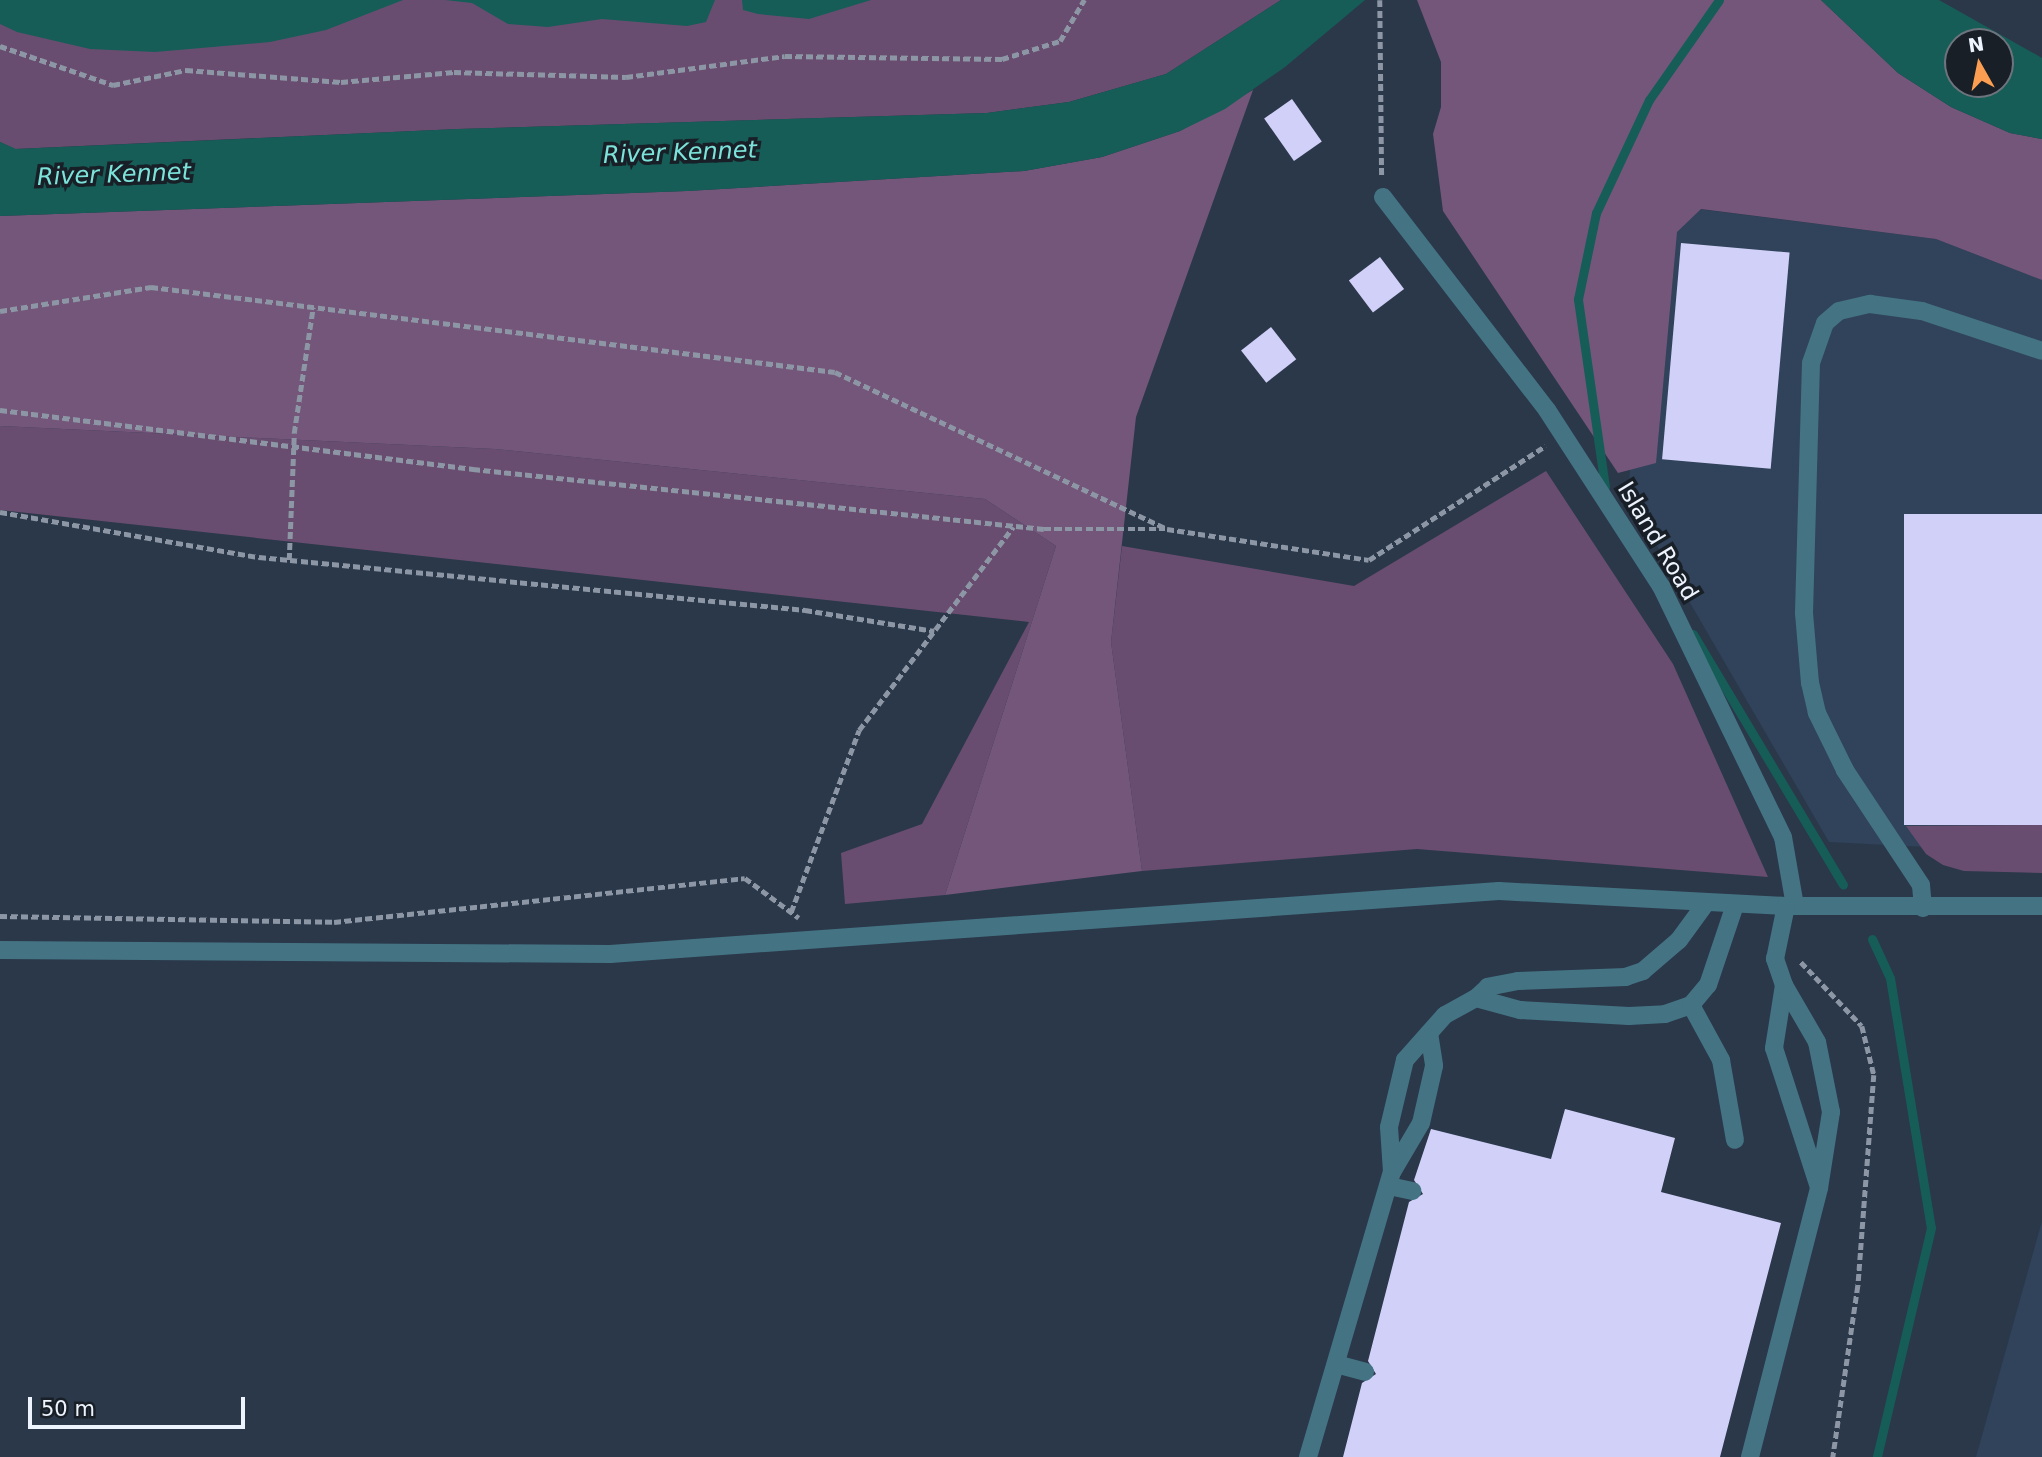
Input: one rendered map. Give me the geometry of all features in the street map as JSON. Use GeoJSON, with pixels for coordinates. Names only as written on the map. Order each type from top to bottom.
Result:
{"type":"FeatureCollection","features":[{"type":"Feature","properties":{"kind":"street","name":"Island Road"},"geometry":{"type":"LineString","coordinates":[[1382,197],[1562,433],[1661,586],[1783,837],[1790,906]]}},
{"type":"Feature","properties":{"kind":"street"},"geometry":{"type":"LineString","coordinates":[[1923,908],[1921,885],[1845,770],[1817,713],[1810,683],[1804,613],[1811,363],[1825,323],[1839,311],[1870,304],[1922,311],[2042,351]]}},
{"type":"Feature","properties":{"kind":"street"},"geometry":{"type":"LineString","coordinates":[[0,950],[610,954],[1499,891],[1735,905],[1923,908],[2042,906]]}},
{"type":"Feature","properties":{"kind":"street"},"geometry":{"type":"LineString","coordinates":[[1390,1179],[1389,1127],[1405,1060],[1460,1003],[1476,998],[1488,987],[1518,981],[1616,978],[1643,971],[1666,954],[1706,903]]}},
{"type":"Feature","properties":{"kind":"street"},"geometry":{"type":"LineString","coordinates":[[1476,998],[1520,1010],[1629,1016],[1665,1014],[1690,1005],[1708,985],[1735,905]]}},
{"type":"Feature","properties":{"kind":"street"},"geometry":{"type":"LineString","coordinates":[[1750,1457],[1819,1188],[1831,1112],[1826,1072],[1817,1042],[1784,985],[1775,947],[1790,906]]}},
{"type":"Feature","properties":{"kind":"street"},"geometry":{"type":"LineString","coordinates":[[1784,985],[1774,1048],[1819,1188]]}},
{"type":"Feature","properties":{"kind":"street"},"geometry":{"type":"LineString","coordinates":[[1690,1005],[1721,1060],[1735,1140]]}},
{"type":"Feature","properties":{"kind":"street"},"geometry":{"type":"LineString","coordinates":[[1308,1457],[1390,1179],[1421,1123],[1434,1066],[1429,1033]]}},
{"type":"Feature","properties":{"kind":"street"},"geometry":{"type":"LineString","coordinates":[[1390,1179],[1412,1191]]}},
{"type":"Feature","properties":{"kind":"street"},"geometry":{"type":"LineString","coordinates":[[1336,1364],[1365,1372]]}},
{"type":"Feature","properties":{"kind":"path"},"geometry":{"type":"LineString","coordinates":[[0,46],[113,85],[186,70],[341,82],[454,72],[626,77],[785,56],[1002,59],[1059,41],[1084,0]]}},
{"type":"Feature","properties":{"kind":"path"},"geometry":{"type":"LineString","coordinates":[[1380,1],[1382,197]]}},
{"type":"Feature","properties":{"kind":"path"},"geometry":{"type":"LineString","coordinates":[[0,311],[151,287],[835,372],[1167,529]]}},
{"type":"Feature","properties":{"kind":"path"},"geometry":{"type":"LineString","coordinates":[[289,560],[296,447],[294,433],[313,307]]}},
{"type":"Feature","properties":{"kind":"path"},"geometry":{"type":"LineString","coordinates":[[0,410],[296,447],[1014,526],[1167,529],[1369,560],[1562,433]]}},
{"type":"Feature","properties":{"kind":"path"},"geometry":{"type":"LineString","coordinates":[[0,512],[289,560],[791,609],[934,631]]}},
{"type":"Feature","properties":{"kind":"path"},"geometry":{"type":"LineString","coordinates":[[0,916],[334,922],[746,878],[791,912],[859,730],[1014,526]]}},
{"type":"Feature","properties":{"kind":"path"},"geometry":{"type":"LineString","coordinates":[[1798,947],[1800,961],[1863,1026],[1874,1075],[1858,1286],[1833,1457]]}},
{"type":"Feature","properties":{"kind":"shaded area"},"geometry":{"type":"Polygon","coordinates":[[[0,0],[1281,0],[1166,74],[1069,102],[987,113],[458,129],[15,149],[0,142],[0,0]]]}},
{"type":"Feature","properties":{"kind":"shaded area"},"geometry":{"type":"Polygon","coordinates":[[[1417,0],[1821,0],[1898,73],[1951,107],[2010,133],[2042,139],[2042,280],[1936,239],[1701,209],[1677,232],[1656,463],[1618,473],[1443,211],[1433,134],[1441,107],[1441,62],[1417,0]]]}},
{"type":"Feature","properties":{"kind":"shaded area"},"geometry":{"type":"Polygon","coordinates":[[[1253,90],[1136,417],[1111,642],[1142,871],[945,895],[1056,546],[985,499],[495,449],[0,426],[0,216],[687,191],[1024,171],[1102,157],[1180,131],[1253,90]]]}},
{"type":"Feature","properties":{"kind":"shaded area"},"geometry":{"type":"Polygon","coordinates":[[[1650,203],[1936,239],[2042,280],[2042,853],[1829,842],[1628,496],[1650,203]]]}},
{"type":"Feature","properties":{"kind":"shaded area"},"geometry":{"type":"Polygon","coordinates":[[[0,426],[495,449],[985,499],[1056,546],[945,895],[845,904],[841,853],[922,824],[1029,622],[0,510],[0,426]]]}},
{"type":"Feature","properties":{"kind":"shaded area"},"geometry":{"type":"Polygon","coordinates":[[[1546,471],[1673,664],[1768,877],[1417,849],[1142,871],[1111,642],[1122,546],[1354,586],[1546,471]]]}},
{"type":"Feature","properties":{"kind":"shaded area"},"geometry":{"type":"Polygon","coordinates":[[[2042,825],[2042,873],[1964,871],[1943,865],[1926,854],[1906,826],[2042,825]]]}},
{"type":"Feature","properties":{"kind":"shaded area"},"geometry":{"type":"Polygon","coordinates":[[[2042,1221],[2042,1457],[1976,1457],[2042,1221]]]}},
{"type":"Feature","properties":{"kind":"water"},"geometry":{"type":"Polygon","coordinates":[[[0,0],[403,0],[326,30],[270,42],[155,52],[90,49],[17,32],[0,24],[0,0]]]}},
{"type":"Feature","properties":{"kind":"water"},"geometry":{"type":"Polygon","coordinates":[[[445,0],[715,0],[706,22],[687,26],[602,19],[548,27],[508,24],[472,3],[445,0]]]}},
{"type":"Feature","properties":{"kind":"water"},"geometry":{"type":"Polygon","coordinates":[[[742,0],[871,0],[809,19],[743,10],[742,0]]]}},
{"type":"Feature","properties":{"kind":"water","name":"River Kennet"},"geometry":{"type":"Polygon","coordinates":[[[1281,0],[1365,0],[1285,67],[1225,109],[1180,131],[1102,157],[1024,171],[687,191],[0,216],[0,142],[16,149],[458,129],[987,113],[1069,102],[1166,74],[1281,0]]]}},
{"type":"Feature","properties":{"kind":"water"},"geometry":{"type":"Polygon","coordinates":[[[1821,0],[1939,0],[1989,28],[1944,28],[1944,98],[2014,98],[2014,42],[2042,58],[2042,139],[2010,133],[1951,107],[1898,73],[1821,0]]]}},
{"type":"Feature","properties":{"kind":"building"},"geometry":{"type":"Polygon","coordinates":[[[1292,99],[1322,142],[1294,161],[1264,119],[1292,99]]]}},
{"type":"Feature","properties":{"kind":"building"},"geometry":{"type":"Polygon","coordinates":[[[1681,243],[1790,252],[1771,469],[1662,459],[1681,243]]]}},
{"type":"Feature","properties":{"kind":"building"},"geometry":{"type":"Polygon","coordinates":[[[1380,257],[1404,289],[1373,312],[1349,280],[1380,257]]]}},
{"type":"Feature","properties":{"kind":"building"},"geometry":{"type":"Polygon","coordinates":[[[1271,327],[1296,359],[1266,383],[1241,350],[1271,327]]]}},
{"type":"Feature","properties":{"kind":"building"},"geometry":{"type":"Polygon","coordinates":[[[1904,514],[2042,514],[2042,825],[1904,825],[1904,514]]]}},
{"type":"Feature","properties":{"kind":"building"},"geometry":{"type":"Polygon","coordinates":[[[1565,1109],[1675,1138],[1661,1192],[1781,1223],[1720,1457],[1343,1457],[1362,1383],[1376,1374],[1368,1361],[1409,1202],[1423,1194],[1414,1180],[1431,1129],[1551,1159],[1565,1109]]]}},
{"type":"Feature","properties":{"kind":"waterway"},"geometry":{"type":"LineString","coordinates":[[1605,487],[1578,299],[1596,213],[1649,100],[1719,0]]}},
{"type":"Feature","properties":{"kind":"waterway"},"geometry":{"type":"LineString","coordinates":[[1693,634],[1843,885]]}},
{"type":"Feature","properties":{"kind":"waterway"},"geometry":{"type":"LineString","coordinates":[[1872,939],[1890,978],[1931,1228],[1877,1457]]}}]}
